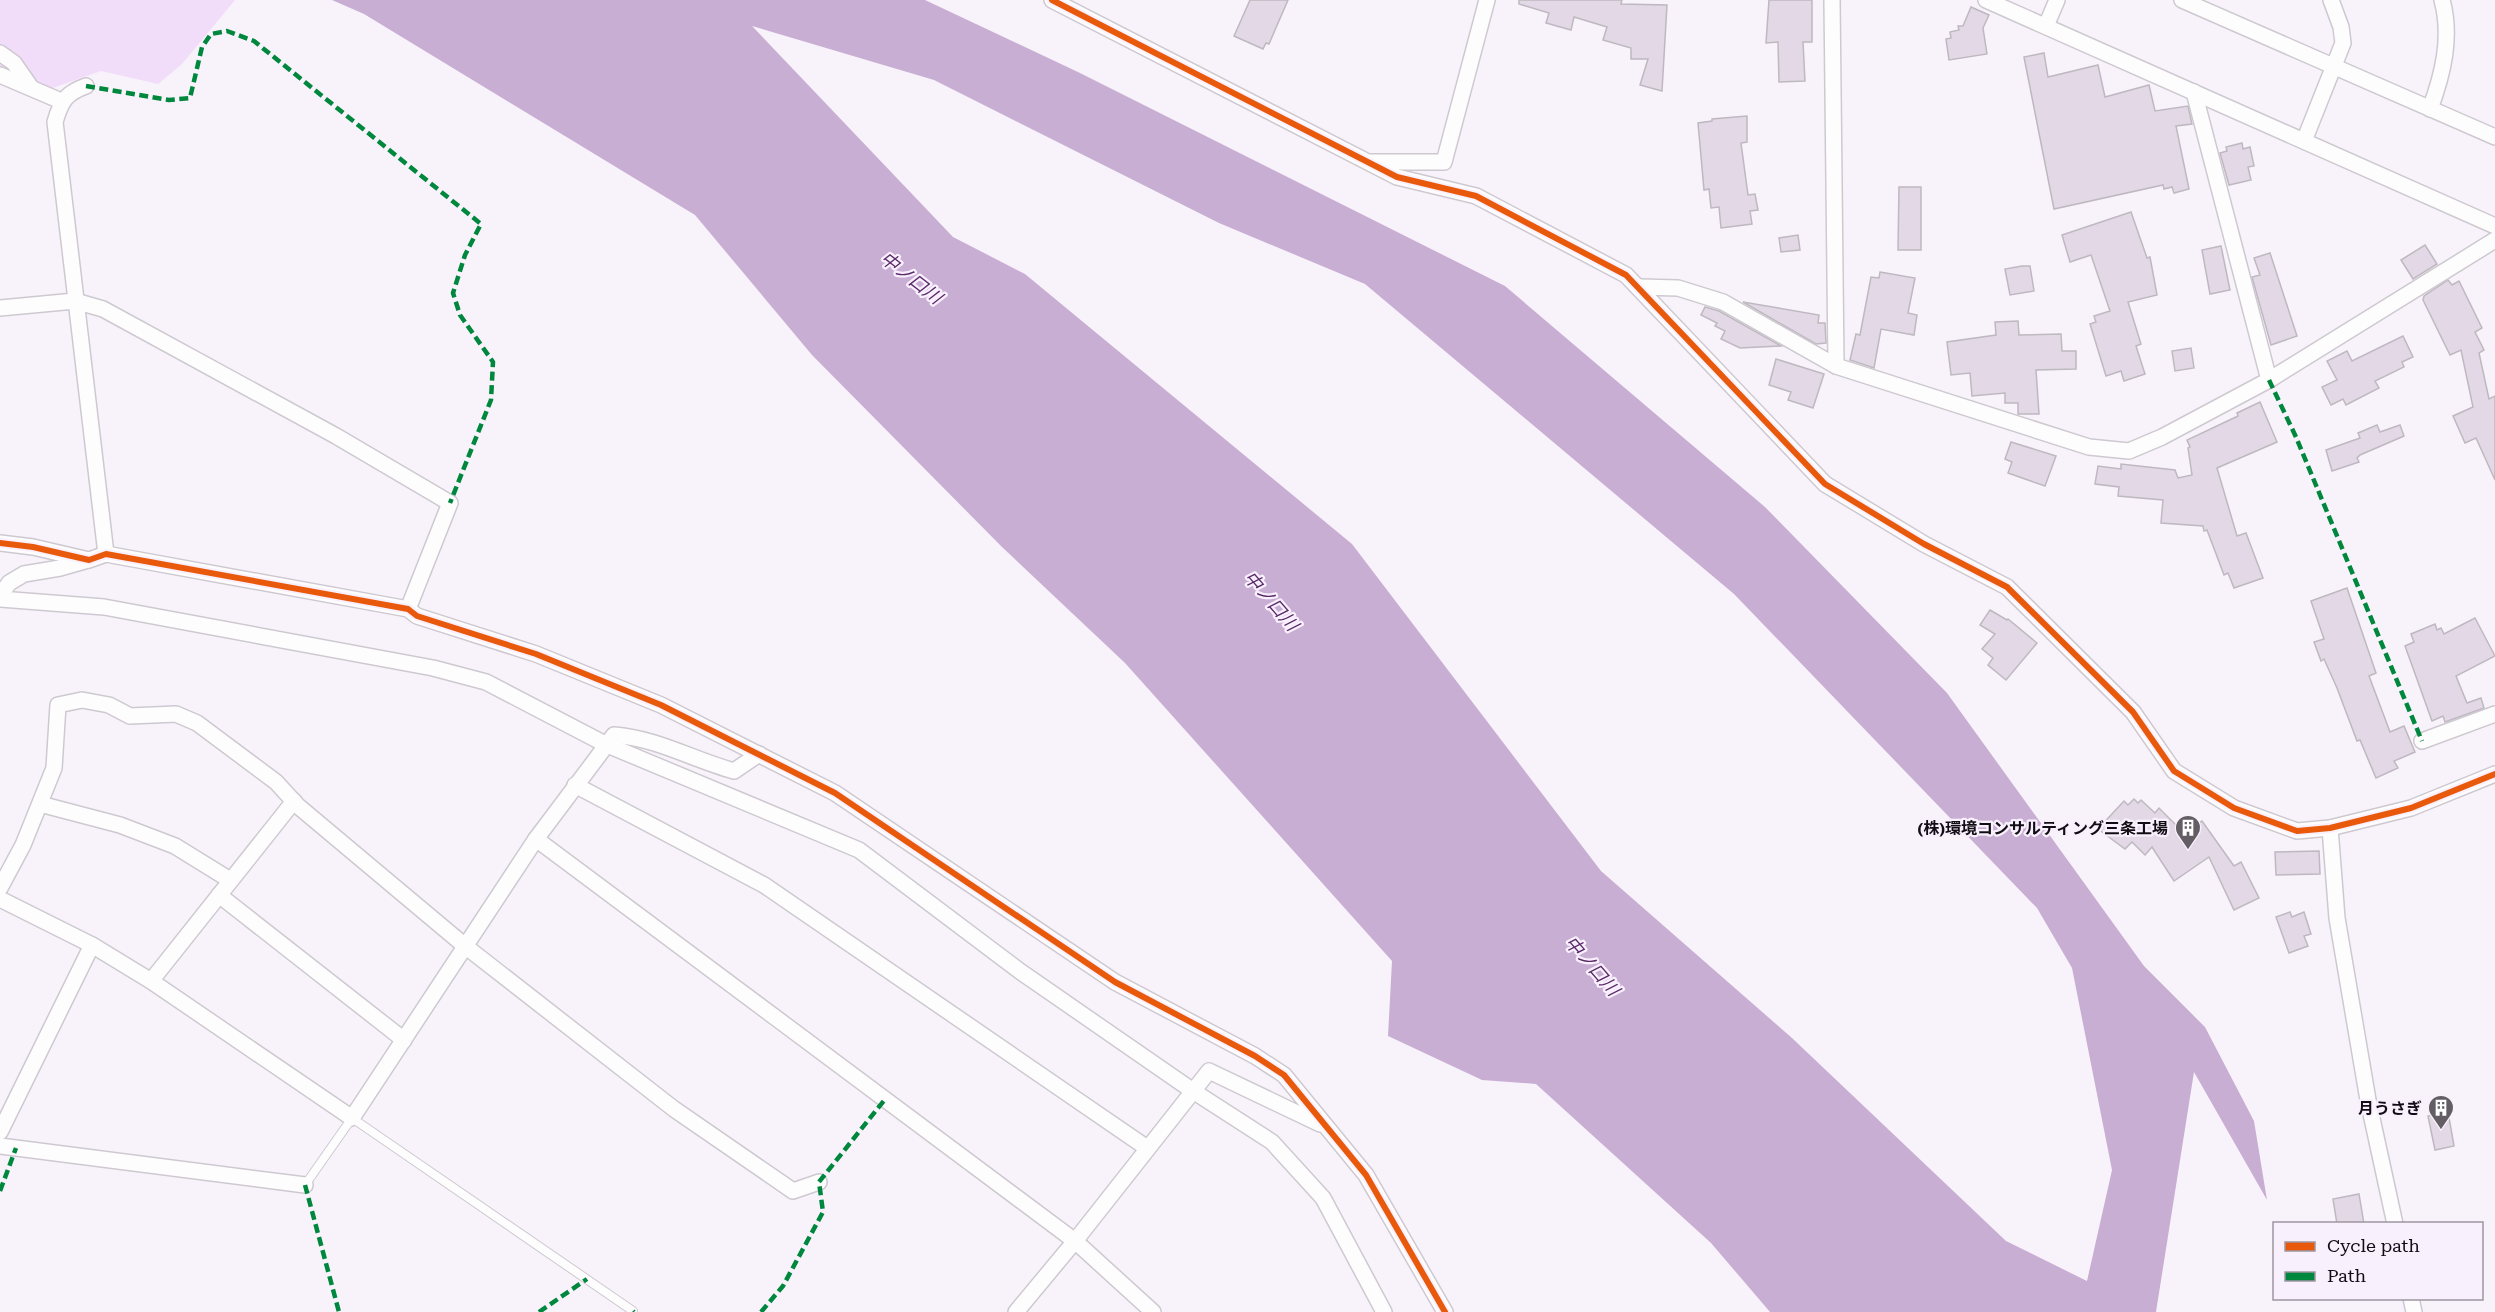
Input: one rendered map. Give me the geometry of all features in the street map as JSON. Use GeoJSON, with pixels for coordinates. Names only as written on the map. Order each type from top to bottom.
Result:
{"type":"FeatureCollection","features":[{"type":"Feature","properties":{"kind":"street"},"geometry":{"type":"LineString","coordinates":[[1052,0],[1397,177],[1476,196],[1626,275],[1640,287],[1825,484],[1924,544],[2007,587],[2133,712],[2174,771],[2234,808],[2298,831],[2330,828],[2411,808],[2495,774]]}},
{"type":"Feature","properties":{"kind":"street"},"geometry":{"type":"LineString","coordinates":[[1368,162],[1444,162],[1488,0]]}},
{"type":"Feature","properties":{"kind":"street"},"geometry":{"type":"LineString","coordinates":[[1832,0],[1836,366]]}},
{"type":"Feature","properties":{"kind":"street"},"geometry":{"type":"LineString","coordinates":[[1986,0],[2495,226]]}},
{"type":"Feature","properties":{"kind":"street"},"geometry":{"type":"LineString","coordinates":[[2046,26],[2057,0]]}},
{"type":"Feature","properties":{"kind":"street"},"geometry":{"type":"LineString","coordinates":[[2182,0],[2495,137]]}},
{"type":"Feature","properties":{"kind":"street"},"geometry":{"type":"LineString","coordinates":[[2215,0],[2223,18]]}},
{"type":"Feature","properties":{"kind":"street"},"geometry":{"type":"LineString","coordinates":[[2304,141],[2343,44],[2341,27],[2331,0]]}},
{"type":"Feature","properties":{"kind":"street"},"geometry":{"type":"LineString","coordinates":[[2430,109],[2442,77],[2446,13],[2442,0]]}},
{"type":"Feature","properties":{"kind":"street"},"geometry":{"type":"LineString","coordinates":[[0,53],[14,63],[30,86]]}},
{"type":"Feature","properties":{"kind":"street"},"geometry":{"type":"LineString","coordinates":[[0,75],[61,101]]}},
{"type":"Feature","properties":{"kind":"street"},"geometry":{"type":"LineString","coordinates":[[86,86],[70,92],[61,101],[55,122],[106,554]]}},
{"type":"Feature","properties":{"kind":"street"},"geometry":{"type":"LineString","coordinates":[[2194,92],[2269,380]]}},
{"type":"Feature","properties":{"kind":"street"},"geometry":{"type":"LineString","coordinates":[[1640,287],[1678,288],[1722,302],[1836,366],[2089,447],[2129,451],[2162,437],[2269,380],[2493,245]]}},
{"type":"Feature","properties":{"kind":"street"},"geometry":{"type":"LineString","coordinates":[[0,308],[75,300],[104,309],[450,503],[408,609]]}},
{"type":"Feature","properties":{"kind":"street"},"geometry":{"type":"LineString","coordinates":[[0,543],[33,547],[89,560]]}},
{"type":"Feature","properties":{"kind":"street"},"geometry":{"type":"LineString","coordinates":[[1384,1312],[1323,1198],[1272,1142],[1193,1091],[1021,972],[859,850],[605,744],[486,682],[434,668],[104,607],[0,598],[9,583],[24,574],[60,568],[106,554],[408,609],[417,615],[536,654],[651,701],[759,754],[835,793],[1115,982],[1255,1056],[1284,1075],[1366,1175],[1445,1312]]}},
{"type":"Feature","properties":{"kind":"street"},"geometry":{"type":"LineString","coordinates":[[0,888],[40,804],[54,768],[58,705],[82,700],[109,705],[130,716],[176,714],[197,723],[276,782],[294,801],[465,946],[674,1109],[793,1191],[819,1182]]}},
{"type":"Feature","properties":{"kind":"street"},"geometry":{"type":"LineString","coordinates":[[2422,741],[2495,714]]}},
{"type":"Feature","properties":{"kind":"street"},"geometry":{"type":"LineString","coordinates":[[0,899],[92,945],[151,981],[352,1118],[536,839],[605,744],[615,735],[638,736],[702,762],[734,771],[759,754]]}},
{"type":"Feature","properties":{"kind":"street"},"geometry":{"type":"LineString","coordinates":[[575,785],[764,885],[1147,1148]]}},
{"type":"Feature","properties":{"kind":"street"},"geometry":{"type":"LineString","coordinates":[[151,981],[294,801]]}},
{"type":"Feature","properties":{"kind":"street"},"geometry":{"type":"LineString","coordinates":[[40,804],[120,825],[175,846],[230,880]]}},
{"type":"Feature","properties":{"kind":"street"},"geometry":{"type":"LineString","coordinates":[[2330,828],[2337,918],[2368,1100],[2395,1222]]}},
{"type":"Feature","properties":{"kind":"street"},"geometry":{"type":"LineString","coordinates":[[536,839],[1075,1241],[1153,1312]]}},
{"type":"Feature","properties":{"kind":"street"},"geometry":{"type":"LineString","coordinates":[[219,895],[404,1040]]}},
{"type":"Feature","properties":{"kind":"street"},"geometry":{"type":"LineString","coordinates":[[0,1132],[92,945]]}},
{"type":"Feature","properties":{"kind":"street"},"geometry":{"type":"LineString","coordinates":[[1016,1312],[1209,1071],[1325,1126]]}},
{"type":"Feature","properties":{"kind":"street"},"geometry":{"type":"LineString","coordinates":[[0,1146],[305,1185]]}},
{"type":"Feature","properties":{"kind":"lane"},"geometry":{"type":"LineString","coordinates":[[305,1185],[352,1118],[633,1311]]}},
{"type":"Feature","properties":{"kind":"shaded area"},"geometry":{"type":"Polygon","coordinates":[[[0,0],[235,0],[182,64],[158,84],[101,71],[50,89],[0,66],[0,0]]]}},
{"type":"Feature","properties":{"kind":"water","name":"中ノ口川"},"geometry":{"type":"Polygon","coordinates":[[[332,0],[925,0],[1080,73],[1505,286],[1765,507],[1947,693],[2144,966],[2205,1027],[2254,1121],[2267,1200],[2194,1072],[2156,1312],[1770,1312],[1711,1243],[1536,1084],[1482,1080],[1388,1036],[1392,961],[1125,663],[1002,547],[812,355],[695,215],[364,14],[332,0]],[[752,26],[953,237],[1025,274],[1352,544],[1601,871],[1792,1038],[2006,1241],[2087,1281],[2112,1170],[2072,968],[2037,908],[1734,594],[1365,284],[1219,223],[934,80],[752,26]]]}},
{"type":"Feature","properties":{"kind":"building"},"geometry":{"type":"Polygon","coordinates":[[[1250,0],[1288,0],[1269,44],[1266,43],[1263,49],[1234,36],[1250,0]]]}},
{"type":"Feature","properties":{"kind":"building"},"geometry":{"type":"Polygon","coordinates":[[[1519,0],[1622,0],[1621,4],[1667,5],[1662,91],[1640,85],[1648,59],[1631,59],[1631,48],[1603,40],[1607,27],[1574,17],[1571,30],[1546,23],[1549,13],[1519,4],[1519,0]]]}},
{"type":"Feature","properties":{"kind":"building"},"geometry":{"type":"Polygon","coordinates":[[[1769,0],[1812,0],[1812,42],[1803,42],[1805,81],[1779,82],[1778,42],[1766,43],[1769,0]]]}},
{"type":"Feature","properties":{"kind":"building"},"geometry":{"type":"Polygon","coordinates":[[[1971,7],[1989,15],[1983,28],[1987,54],[1949,60],[1946,39],[1951,38],[1950,32],[1959,30],[1958,26],[1963,26],[1971,7]]]}},
{"type":"Feature","properties":{"kind":"building"},"geometry":{"type":"Polygon","coordinates":[[[2044,53],[2048,77],[2098,65],[2105,97],[2149,85],[2155,111],[2188,106],[2192,124],[2176,126],[2189,189],[2174,193],[2172,187],[2164,189],[2163,185],[2054,209],[2024,57],[2044,53]]]}},
{"type":"Feature","properties":{"kind":"building"},"geometry":{"type":"Polygon","coordinates":[[[1747,116],[1747,142],[1741,143],[1748,195],[1755,194],[1758,210],[1750,211],[1752,224],[1721,228],[1719,207],[1711,208],[1709,189],[1704,190],[1698,123],[1712,121],[1712,119],[1747,116]]]}},
{"type":"Feature","properties":{"kind":"building"},"geometry":{"type":"Polygon","coordinates":[[[2242,143],[2243,149],[2250,147],[2254,166],[2248,167],[2251,180],[2229,185],[2220,153],[2227,151],[2226,147],[2242,143]]]}},
{"type":"Feature","properties":{"kind":"building"},"geometry":{"type":"Polygon","coordinates":[[[1899,187],[1921,187],[1921,250],[1898,250],[1899,187]]]}},
{"type":"Feature","properties":{"kind":"building"},"geometry":{"type":"Polygon","coordinates":[[[2131,212],[2147,258],[2150,257],[2157,295],[2128,302],[2141,344],[2136,346],[2145,374],[2124,381],[2121,371],[2106,376],[2090,324],[2096,322],[2094,316],[2110,311],[2091,255],[2070,262],[2062,235],[2131,212]]]}},
{"type":"Feature","properties":{"kind":"building"},"geometry":{"type":"Polygon","coordinates":[[[1798,235],[1800,250],[1781,252],[1779,238],[1798,235]]]}},
{"type":"Feature","properties":{"kind":"building"},"geometry":{"type":"Polygon","coordinates":[[[2425,245],[2437,264],[2413,279],[2401,260],[2425,245]]]}},
{"type":"Feature","properties":{"kind":"building"},"geometry":{"type":"Polygon","coordinates":[[[2221,246],[2230,290],[2210,294],[2202,250],[2221,246]]]}},
{"type":"Feature","properties":{"kind":"building"},"geometry":{"type":"Polygon","coordinates":[[[2270,253],[2297,336],[2271,345],[2252,277],[2260,275],[2254,258],[2270,253]]]}},
{"type":"Feature","properties":{"kind":"building"},"geometry":{"type":"Polygon","coordinates":[[[2030,266],[2034,291],[2010,295],[2005,269],[2030,266]]]}},
{"type":"Feature","properties":{"kind":"building"},"geometry":{"type":"Polygon","coordinates":[[[1880,272],[1915,278],[1908,313],[1917,315],[1914,335],[1881,329],[1874,368],[1850,360],[1856,334],[1860,335],[1871,277],[1879,278],[1880,272]]]}},
{"type":"Feature","properties":{"kind":"building"},"geometry":{"type":"Polygon","coordinates":[[[2448,280],[2452,285],[2459,281],[2482,328],[2475,332],[2484,350],[2479,353],[2489,399],[2495,396],[2495,480],[2476,438],[2465,443],[2453,416],[2473,407],[2461,350],[2450,355],[2423,300],[2424,296],[2448,280]]]}},
{"type":"Feature","properties":{"kind":"building"},"geometry":{"type":"Polygon","coordinates":[[[1743,302],[1819,315],[1818,323],[1825,323],[1826,343],[1816,344],[1743,302]]]}},
{"type":"Feature","properties":{"kind":"building"},"geometry":{"type":"Polygon","coordinates":[[[1705,307],[1719,311],[1781,346],[1740,348],[1721,339],[1725,331],[1715,326],[1717,323],[1701,315],[1705,307]]]}},
{"type":"Feature","properties":{"kind":"building"},"geometry":{"type":"Polygon","coordinates":[[[2018,321],[2019,335],[2061,334],[2062,351],[2076,351],[2076,369],[2036,370],[2039,414],[2018,414],[2018,403],[2005,403],[2005,393],[1972,396],[1970,373],[1951,375],[1947,342],[1996,335],[1995,322],[2018,321]]]}},
{"type":"Feature","properties":{"kind":"building"},"geometry":{"type":"Polygon","coordinates":[[[2403,336],[2413,357],[2402,362],[2404,367],[2375,381],[2379,388],[2346,405],[2343,399],[2331,405],[2322,387],[2337,380],[2327,361],[2347,351],[2352,361],[2403,336]]]}},
{"type":"Feature","properties":{"kind":"building"},"geometry":{"type":"Polygon","coordinates":[[[2191,348],[2194,368],[2175,371],[2172,351],[2191,348]]]}},
{"type":"Feature","properties":{"kind":"building"},"geometry":{"type":"Polygon","coordinates":[[[1776,359],[1824,374],[1813,408],[1788,400],[1791,392],[1769,385],[1776,359]]]}},
{"type":"Feature","properties":{"kind":"building"},"geometry":{"type":"Polygon","coordinates":[[[2260,402],[2277,442],[2217,468],[2237,536],[2246,533],[2263,578],[2234,588],[2228,573],[2224,575],[2207,530],[2204,531],[2203,526],[2161,523],[2163,500],[2118,496],[2119,487],[2095,484],[2098,466],[2121,469],[2121,464],[2175,470],[2178,478],[2192,475],[2188,448],[2190,447],[2187,440],[2238,416],[2237,413],[2260,402]]]}},
{"type":"Feature","properties":{"kind":"building"},"geometry":{"type":"Polygon","coordinates":[[[2377,425],[2380,432],[2400,425],[2404,436],[2360,455],[2357,458],[2359,462],[2332,471],[2326,450],[2360,438],[2358,433],[2377,425]]]}},
{"type":"Feature","properties":{"kind":"building"},"geometry":{"type":"Polygon","coordinates":[[[2011,442],[2056,456],[2045,486],[2008,473],[2012,462],[2005,459],[2011,442]]]}},
{"type":"Feature","properties":{"kind":"building"},"geometry":{"type":"Polygon","coordinates":[[[2347,588],[2376,673],[2369,676],[2390,732],[2404,726],[2415,752],[2394,761],[2398,768],[2376,778],[2360,740],[2357,741],[2324,659],[2321,661],[2314,642],[2324,639],[2311,601],[2347,588]]]}},
{"type":"Feature","properties":{"kind":"building"},"geometry":{"type":"Polygon","coordinates":[[[1990,610],[2008,619],[2037,643],[2006,680],[1988,665],[1993,658],[1982,649],[1995,634],[1980,625],[1990,610]]]}},
{"type":"Feature","properties":{"kind":"building"},"geometry":{"type":"Polygon","coordinates":[[[2475,618],[2495,656],[2456,676],[2467,703],[2481,698],[2484,708],[2445,722],[2443,716],[2432,721],[2405,646],[2414,642],[2411,634],[2435,624],[2437,630],[2441,628],[2444,634],[2475,618]]]}},
{"type":"Feature","properties":{"kind":"building"},"geometry":{"type":"Polygon","coordinates":[[[2134,799],[2138,803],[2141,800],[2155,813],[2159,808],[2184,833],[2202,821],[2234,866],[2241,862],[2259,898],[2234,910],[2209,857],[2174,881],[2152,847],[2145,855],[2132,842],[2125,849],[2098,829],[2124,801],[2128,805],[2134,799]]]}},
{"type":"Feature","properties":{"kind":"building"},"geometry":{"type":"Polygon","coordinates":[[[2319,851],[2320,874],[2276,875],[2275,852],[2319,851]]]}},
{"type":"Feature","properties":{"kind":"building"},"geometry":{"type":"Polygon","coordinates":[[[2290,912],[2292,917],[2304,912],[2311,934],[2304,936],[2308,946],[2289,953],[2276,917],[2290,912]]]}},
{"type":"Feature","properties":{"kind":"building","name":"月うさぎ"},"geometry":{"type":"Polygon","coordinates":[[[2448,1112],[2454,1146],[2435,1150],[2428,1116],[2448,1112]]]}},
{"type":"Feature","properties":{"kind":"building"},"geometry":{"type":"Polygon","coordinates":[[[2359,1194],[2364,1222],[2337,1222],[2333,1199],[2359,1194]]]}},
{"type":"Feature","properties":{"kind":"marked path"},"geometry":{"type":"LineString","coordinates":[[86,86],[169,100],[190,98],[202,47],[211,34],[227,31],[254,41],[481,224],[465,255],[453,293],[460,315],[493,362],[491,400],[450,503]]}},
{"type":"Feature","properties":{"kind":"marked path"},"geometry":{"type":"LineString","coordinates":[[2269,380],[2296,437],[2422,741]]}},
{"type":"Feature","properties":{"kind":"marked path"},"geometry":{"type":"LineString","coordinates":[[761,1312],[783,1286],[823,1212],[819,1182],[886,1098]]}},
{"type":"Feature","properties":{"kind":"marked path"},"geometry":{"type":"LineString","coordinates":[[0,1191],[16,1148]]}},
{"type":"Feature","properties":{"kind":"marked path"},"geometry":{"type":"LineString","coordinates":[[305,1185],[339,1312]]}},
{"type":"Feature","properties":{"kind":"marked path"},"geometry":{"type":"LineString","coordinates":[[539,1312],[587,1279]]}},
{"type":"Feature","properties":{"kind":"cycle path"},"geometry":{"type":"LineString","coordinates":[[1052,0],[1397,177],[1476,196],[1626,275],[1825,484],[1924,544],[2007,587],[2133,712],[2174,771],[2234,808],[2297,831],[2330,828],[2411,808],[2495,774]]}},
{"type":"Feature","properties":{"kind":"cycle path"},"geometry":{"type":"LineString","coordinates":[[0,543],[33,547],[89,560],[106,554],[408,609],[417,616],[536,654],[661,705],[835,793],[1115,982],[1255,1056],[1284,1075],[1366,1175],[1445,1312]]}},
{"type":"Feature","properties":{"kind":"place","name":"(株)環境コンサルティング三条工場"},"geometry":{"type":"Point","coordinates":[2188,851]}},
{"type":"Feature","properties":{"kind":"place","name":"月うさぎ"},"geometry":{"type":"Point","coordinates":[2441,1131]}}]}
